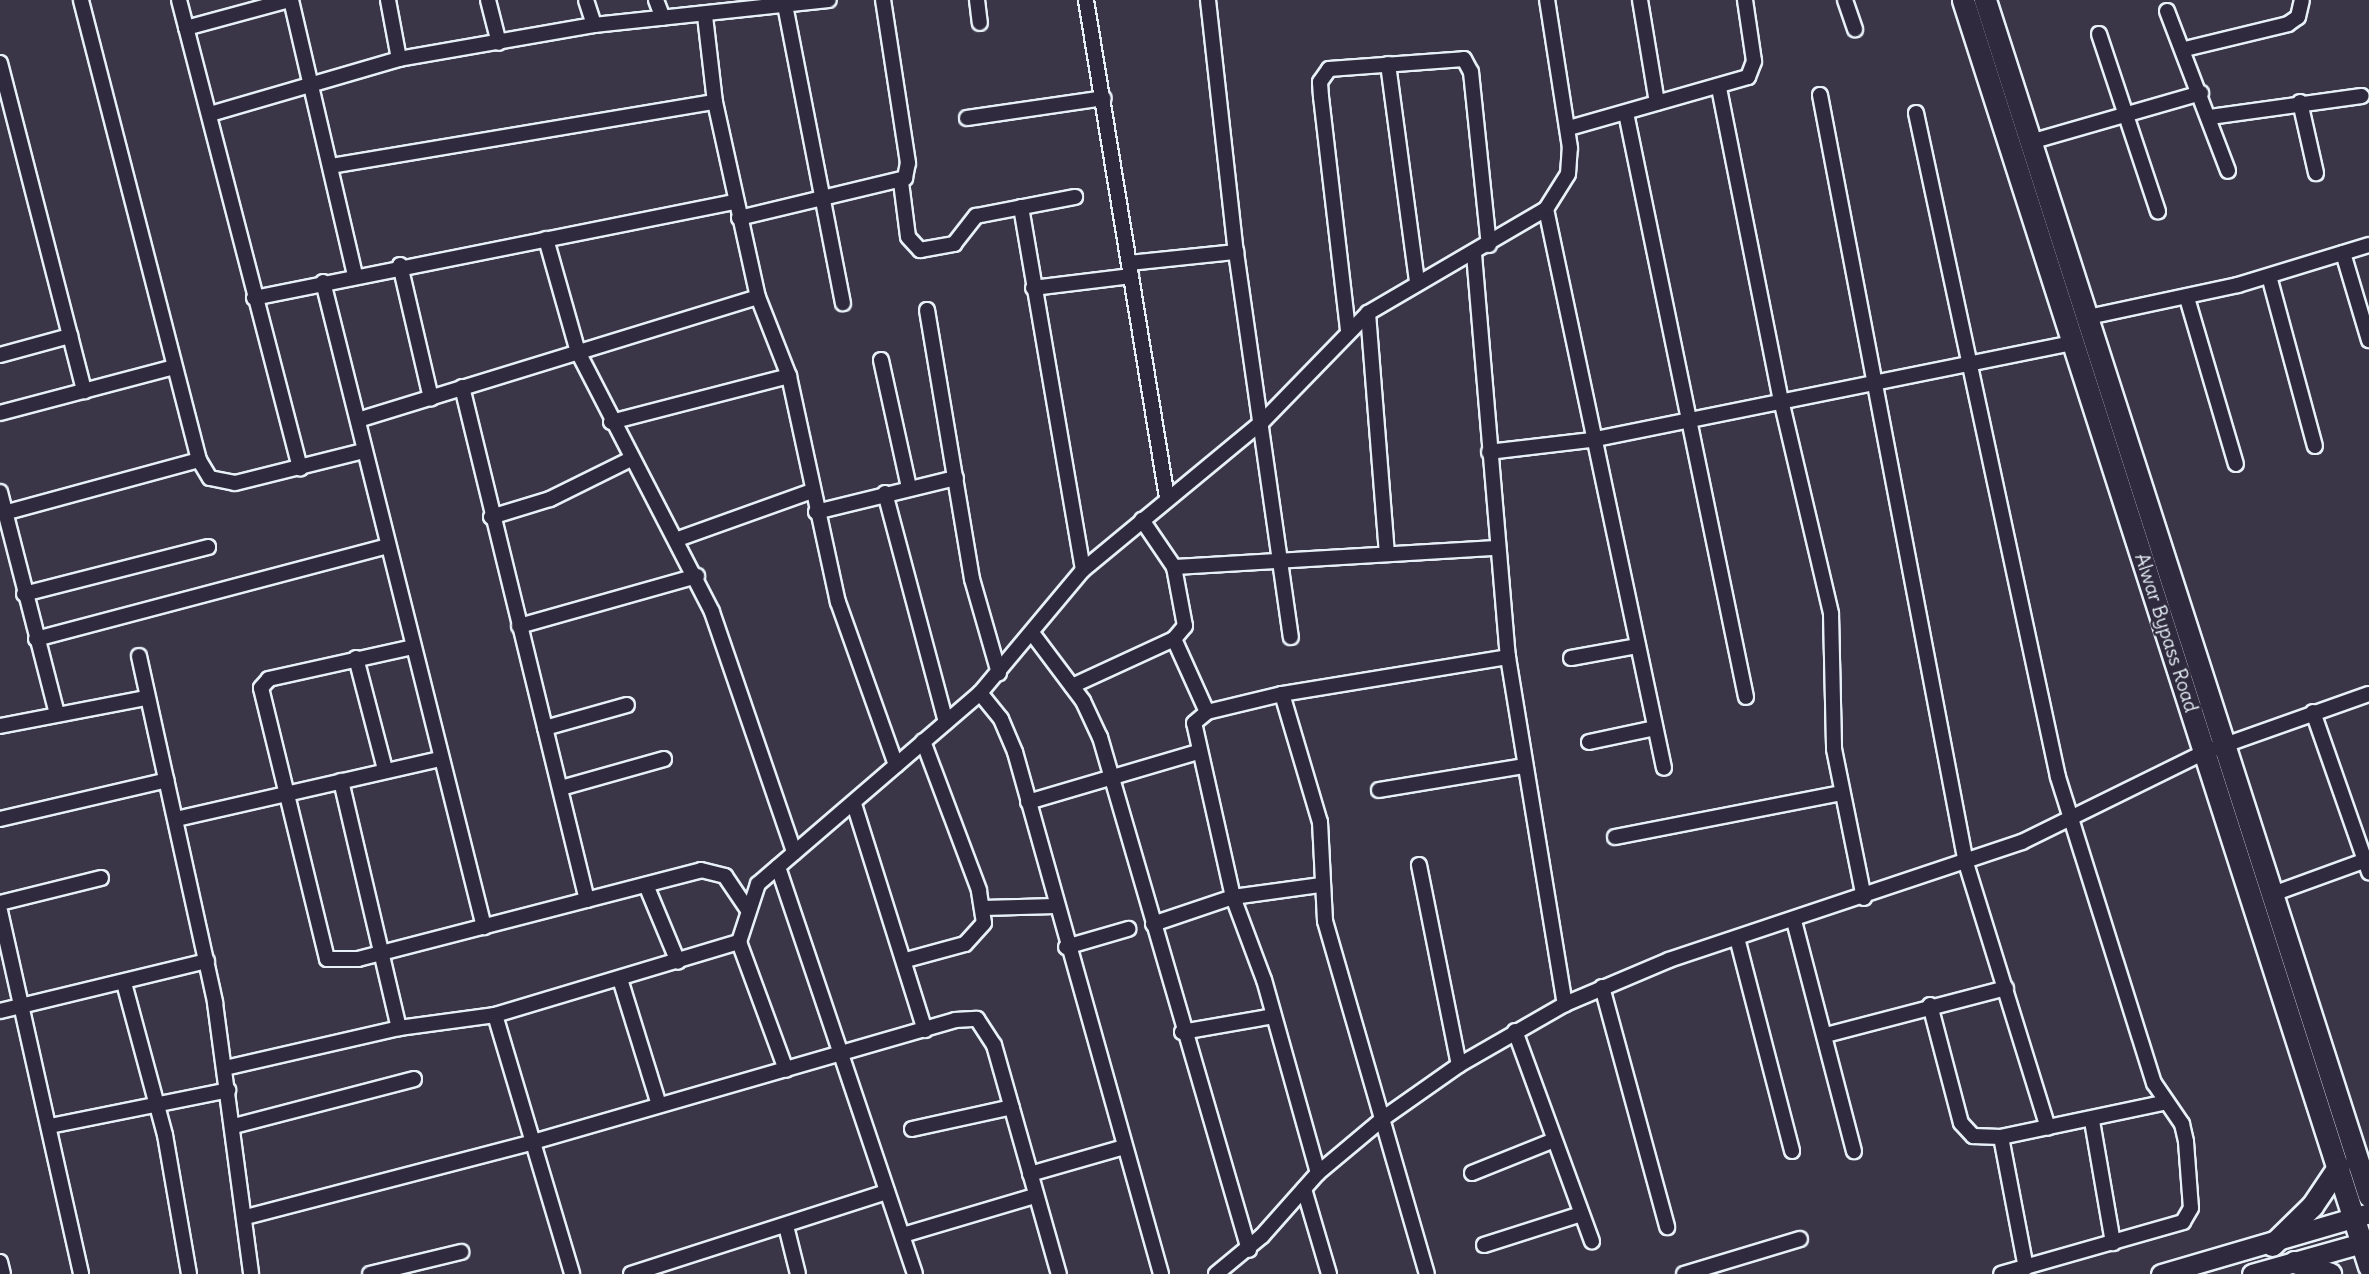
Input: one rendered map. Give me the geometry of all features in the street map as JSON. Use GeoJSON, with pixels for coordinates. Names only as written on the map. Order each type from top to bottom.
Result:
{"type":"FeatureCollection","features":[{"type":"Feature","properties":{"kind":"main road","name":"Alwar Bypass Road"},"geometry":{"type":"LineString","coordinates":[[1963,0],[2073,342],[2214,748],[2270,895],[2369,1195]]}},
{"type":"Feature","properties":{"kind":"main road","name":"Alwar Bypass Road"},"geometry":{"type":"LineString","coordinates":[[1984,0],[2084,318],[2339,1167],[2361,1215],[2369,1266]]}},
{"type":"Feature","properties":{"kind":"main road"},"geometry":{"type":"LineString","coordinates":[[2272,1245],[2312,1206],[2339,1167]]}},
{"type":"Feature","properties":{"kind":"main road"},"geometry":{"type":"LineString","coordinates":[[2161,1274],[2272,1245],[2361,1215]]}},
{"type":"Feature","properties":{"kind":"main road"},"geometry":{"type":"LineString","coordinates":[[2252,1274],[2286,1268],[2365,1242]]}},
{"type":"Feature","properties":{"kind":"main road"},"geometry":{"type":"LineString","coordinates":[[2286,1268],[2330,1274]]}},
{"type":"Feature","properties":{"kind":"street"},"geometry":{"type":"LineString","coordinates":[[81,0],[199,460],[210,478],[224,483],[300,468],[363,451]]}},
{"type":"Feature","properties":{"kind":"street"},"geometry":{"type":"LineString","coordinates":[[179,0],[300,468]]}},
{"type":"Feature","properties":{"kind":"street"},"geometry":{"type":"LineString","coordinates":[[186,28],[290,0],[355,275]]}},
{"type":"Feature","properties":{"kind":"street"},"geometry":{"type":"LineString","coordinates":[[388,0],[399,59]]}},
{"type":"Feature","properties":{"kind":"street"},"geometry":{"type":"LineString","coordinates":[[488,0],[499,43]]}},
{"type":"Feature","properties":{"kind":"street"},"geometry":{"type":"LineString","coordinates":[[586,0],[594,25]]}},
{"type":"Feature","properties":{"kind":"street"},"geometry":{"type":"LineString","coordinates":[[656,0],[663,18]]}},
{"type":"Feature","properties":{"kind":"street"},"geometry":{"type":"LineString","coordinates":[[210,114],[312,87],[399,59],[594,25],[705,16],[785,3],[829,0]]}},
{"type":"Feature","properties":{"kind":"street"},"geometry":{"type":"LineString","coordinates":[[883,0],[908,163],[901,182],[908,237],[920,250],[954,244],[976,216],[1074,197]]}},
{"type":"Feature","properties":{"kind":"street"},"geometry":{"type":"LineString","coordinates":[[977,0],[980,23]]}},
{"type":"Feature","properties":{"kind":"street"},"geometry":{"type":"LineString","coordinates":[[1086,0],[1167,498]]}},
{"type":"Feature","properties":{"kind":"street"},"geometry":{"type":"LineString","coordinates":[[1208,0],[1236,252],[1291,637]]}},
{"type":"Feature","properties":{"kind":"street"},"geometry":{"type":"LineString","coordinates":[[786,1070],[739,942],[747,909],[758,884],[980,693],[1083,569],[1262,422],[1348,330],[1368,313],[1417,282],[1474,254],[1546,209],[1568,174],[1569,128],[1547,0]]}},
{"type":"Feature","properties":{"kind":"street"},"geometry":{"type":"LineString","coordinates":[[1640,0],[1657,103]]}},
{"type":"Feature","properties":{"kind":"street"},"geometry":{"type":"LineString","coordinates":[[1569,128],[1741,82],[1752,70],[1745,0]]}},
{"type":"Feature","properties":{"kind":"street"},"geometry":{"type":"LineString","coordinates":[[1845,0],[1855,29]]}},
{"type":"Feature","properties":{"kind":"street"},"geometry":{"type":"LineString","coordinates":[[2185,49],[2288,24],[2298,17],[2302,0]]}},
{"type":"Feature","properties":{"kind":"street"},"geometry":{"type":"LineString","coordinates":[[785,3],[843,303]]}},
{"type":"Feature","properties":{"kind":"street"},"geometry":{"type":"LineString","coordinates":[[2167,11],[2185,49],[2228,171]]}},
{"type":"Feature","properties":{"kind":"street"},"geometry":{"type":"LineString","coordinates":[[705,16],[715,102],[734,202],[758,297],[789,376],[816,512],[838,602],[895,765]]}},
{"type":"Feature","properties":{"kind":"street"},"geometry":{"type":"LineString","coordinates":[[2099,34],[2158,211]]}},
{"type":"Feature","properties":{"kind":"street"},"geometry":{"type":"LineString","coordinates":[[1348,330],[1320,82],[1329,69],[1451,56],[1468,66],[1489,245]]}},
{"type":"Feature","properties":{"kind":"street"},"geometry":{"type":"LineString","coordinates":[[0,62],[3,93],[84,391]]}},
{"type":"Feature","properties":{"kind":"street"},"geometry":{"type":"LineString","coordinates":[[1388,64],[1417,282]]}},
{"type":"Feature","properties":{"kind":"street"},"geometry":{"type":"LineString","coordinates":[[1719,88],[1781,400],[1831,614],[1830,713],[1842,793],[1864,898]]}},
{"type":"Feature","properties":{"kind":"street"},"geometry":{"type":"LineString","coordinates":[[2030,142],[2201,93]]}},
{"type":"Feature","properties":{"kind":"street"},"geometry":{"type":"LineString","coordinates":[[1821,95],[1966,863],[2048,1128]]}},
{"type":"Feature","properties":{"kind":"street"},"geometry":{"type":"LineString","coordinates":[[2210,117],[2300,102],[2362,96]]}},
{"type":"Feature","properties":{"kind":"street"},"geometry":{"type":"LineString","coordinates":[[967,118],[1104,98]]}},
{"type":"Feature","properties":{"kind":"street"},"geometry":{"type":"LineString","coordinates":[[331,166],[715,102]]}},
{"type":"Feature","properties":{"kind":"street"},"geometry":{"type":"LineString","coordinates":[[2300,102],[2316,173]]}},
{"type":"Feature","properties":{"kind":"street"},"geometry":{"type":"LineString","coordinates":[[1626,113],[1746,697]]}},
{"type":"Feature","properties":{"kind":"street"},"geometry":{"type":"LineString","coordinates":[[1916,113],[1973,362],[2040,700],[2071,819],[2163,1103],[2185,1132],[2189,1215],[2174,1228],[2001,1274]]}},
{"type":"Feature","properties":{"kind":"street"},"geometry":{"type":"LineString","coordinates":[[739,218],[901,182]]}},
{"type":"Feature","properties":{"kind":"street"},"geometry":{"type":"LineString","coordinates":[[254,298],[400,265],[734,202]]}},
{"type":"Feature","properties":{"kind":"street"},"geometry":{"type":"LineString","coordinates":[[1021,206],[1083,569]]}},
{"type":"Feature","properties":{"kind":"street"},"geometry":{"type":"LineString","coordinates":[[1546,209],[1591,440],[1664,768]]}},
{"type":"Feature","properties":{"kind":"street"},"geometry":{"type":"LineString","coordinates":[[546,239],[578,352],[611,422],[697,576],[794,852]]}},
{"type":"Feature","properties":{"kind":"street"},"geometry":{"type":"LineString","coordinates":[[2084,318],[2187,298],[2369,245]]}},
{"type":"Feature","properties":{"kind":"street"},"geometry":{"type":"LineString","coordinates":[[1033,288],[1236,252]]}},
{"type":"Feature","properties":{"kind":"street"},"geometry":{"type":"LineString","coordinates":[[2343,253],[2369,340]]}},
{"type":"Feature","properties":{"kind":"street"},"geometry":{"type":"LineString","coordinates":[[1474,254],[1508,657],[1565,1004]]}},
{"type":"Feature","properties":{"kind":"street"},"geometry":{"type":"LineString","coordinates":[[400,265],[431,398]]}},
{"type":"Feature","properties":{"kind":"street"},"geometry":{"type":"LineString","coordinates":[[2269,276],[2315,446]]}},
{"type":"Feature","properties":{"kind":"street"},"geometry":{"type":"LineString","coordinates":[[323,282],[363,451],[484,927]]}},
{"type":"Feature","properties":{"kind":"street"},"geometry":{"type":"LineString","coordinates":[[358,421],[758,297]]}},
{"type":"Feature","properties":{"kind":"street"},"geometry":{"type":"LineString","coordinates":[[2187,298],[2236,464]]}},
{"type":"Feature","properties":{"kind":"street"},"geometry":{"type":"LineString","coordinates":[[927,310],[972,579],[999,673]]}},
{"type":"Feature","properties":{"kind":"street"},"geometry":{"type":"LineString","coordinates":[[1368,313],[1387,553]]}},
{"type":"Feature","properties":{"kind":"street"},"geometry":{"type":"LineString","coordinates":[[0,355],[70,336]]}},
{"type":"Feature","properties":{"kind":"street"},"geometry":{"type":"LineString","coordinates":[[1489,452],[1591,440],[2073,342]]}},
{"type":"Feature","properties":{"kind":"street"},"geometry":{"type":"LineString","coordinates":[[881,360],[909,487]]}},
{"type":"Feature","properties":{"kind":"street"},"geometry":{"type":"LineString","coordinates":[[0,413],[174,367]]}},
{"type":"Feature","properties":{"kind":"street"},"geometry":{"type":"LineString","coordinates":[[611,422],[789,376]]}},
{"type":"Feature","properties":{"kind":"street"},"geometry":{"type":"LineString","coordinates":[[462,387],[491,517],[587,900]]}},
{"type":"Feature","properties":{"kind":"street"},"geometry":{"type":"LineString","coordinates":[[491,517],[550,499],[631,459]]}},
{"type":"Feature","properties":{"kind":"street"},"geometry":{"type":"LineString","coordinates":[[4,513],[199,460]]}},
{"type":"Feature","properties":{"kind":"street"},"geometry":{"type":"LineString","coordinates":[[816,512],[909,487],[956,478]]}},
{"type":"Feature","properties":{"kind":"street"},"geometry":{"type":"LineString","coordinates":[[678,539],[812,491]]}},
{"type":"Feature","properties":{"kind":"street"},"geometry":{"type":"LineString","coordinates":[[0,492],[24,594],[57,714]]}},
{"type":"Feature","properties":{"kind":"street"},"geometry":{"type":"LineString","coordinates":[[885,493],[946,722]]}},
{"type":"Feature","properties":{"kind":"street"},"geometry":{"type":"LineString","coordinates":[[1072,686],[1174,639],[1185,626],[1174,567],[1142,520]]}},
{"type":"Feature","properties":{"kind":"street"},"geometry":{"type":"LineString","coordinates":[[36,639],[387,546]]}},
{"type":"Feature","properties":{"kind":"street"},"geometry":{"type":"LineString","coordinates":[[24,594],[208,547]]}},
{"type":"Feature","properties":{"kind":"street"},"geometry":{"type":"LineString","coordinates":[[1174,567],[1497,548]]}},
{"type":"Feature","properties":{"kind":"street"},"geometry":{"type":"LineString","coordinates":[[519,626],[697,576]]}},
{"type":"Feature","properties":{"kind":"street"},"geometry":{"type":"LineString","coordinates":[[1032,633],[1092,716],[1182,1031],[1249,1250]]}},
{"type":"Feature","properties":{"kind":"street"},"geometry":{"type":"LineString","coordinates":[[1174,639],[1207,712]]}},
{"type":"Feature","properties":{"kind":"street"},"geometry":{"type":"LineString","coordinates":[[1571,659],[1638,646]]}},
{"type":"Feature","properties":{"kind":"street"},"geometry":{"type":"LineString","coordinates":[[413,647],[356,658],[263,683],[327,959],[335,963],[382,953],[713,869],[725,876],[747,909]]}},
{"type":"Feature","properties":{"kind":"street"},"geometry":{"type":"LineString","coordinates":[[139,656],[146,698],[176,819],[206,961],[234,1126],[251,1274]]}},
{"type":"Feature","properties":{"kind":"street"},"geometry":{"type":"LineString","coordinates":[[1318,1173],[1274,1016],[1233,897],[1198,752],[1194,723],[1207,712],[1282,694],[1508,657]]}},
{"type":"Feature","properties":{"kind":"street"},"geometry":{"type":"LineString","coordinates":[[356,658],[385,769]]}},
{"type":"Feature","properties":{"kind":"street"},"geometry":{"type":"LineString","coordinates":[[980,693],[1009,735],[1066,947],[1161,1274]]}},
{"type":"Feature","properties":{"kind":"street"},"geometry":{"type":"LineString","coordinates":[[1282,694],[1320,822],[1325,855],[1321,886],[1325,921],[1385,1118],[1427,1274]]}},
{"type":"Feature","properties":{"kind":"street"},"geometry":{"type":"LineString","coordinates":[[1216,1274],[1249,1250],[1318,1173],[1385,1118],[1458,1065],[1565,1004],[1602,987],[1737,937],[1794,921],[1966,863],[2071,819],[2214,748],[2369,694]]}},
{"type":"Feature","properties":{"kind":"street"},"geometry":{"type":"LineString","coordinates":[[0,726],[146,698]]}},
{"type":"Feature","properties":{"kind":"street"},"geometry":{"type":"LineString","coordinates":[[545,728],[627,705]]}},
{"type":"Feature","properties":{"kind":"street"},"geometry":{"type":"LineString","coordinates":[[2270,895],[2368,864],[2313,712]]}},
{"type":"Feature","properties":{"kind":"street"},"geometry":{"type":"LineString","coordinates":[[1589,742],[1655,728]]}},
{"type":"Feature","properties":{"kind":"street"},"geometry":{"type":"LineString","coordinates":[[905,960],[965,944],[984,923],[983,908],[923,741]]}},
{"type":"Feature","properties":{"kind":"street"},"geometry":{"type":"LineString","coordinates":[[1028,802],[1198,752]]}},
{"type":"Feature","properties":{"kind":"street"},"geometry":{"type":"LineString","coordinates":[[176,819],[289,796],[385,769],[440,759]]}},
{"type":"Feature","properties":{"kind":"street"},"geometry":{"type":"LineString","coordinates":[[561,788],[664,759]]}},
{"type":"Feature","properties":{"kind":"street"},"geometry":{"type":"LineString","coordinates":[[1379,790],[1524,766]]}},
{"type":"Feature","properties":{"kind":"street"},"geometry":{"type":"LineString","coordinates":[[0,819],[167,780]]}},
{"type":"Feature","properties":{"kind":"street"},"geometry":{"type":"LineString","coordinates":[[341,781],[399,1028]]}},
{"type":"Feature","properties":{"kind":"street"},"geometry":{"type":"LineString","coordinates":[[1615,837],[1842,793]]}},
{"type":"Feature","properties":{"kind":"street"},"geometry":{"type":"LineString","coordinates":[[854,804],[925,1030]]}},
{"type":"Feature","properties":{"kind":"street"},"geometry":{"type":"LineString","coordinates":[[1419,865],[1458,1065]]}},
{"type":"Feature","properties":{"kind":"street"},"geometry":{"type":"LineString","coordinates":[[778,867],[839,1056],[915,1274]]}},
{"type":"Feature","properties":{"kind":"street"},"geometry":{"type":"LineString","coordinates":[[0,903],[101,878]]}},
{"type":"Feature","properties":{"kind":"street"},"geometry":{"type":"LineString","coordinates":[[646,885],[678,962]]}},
{"type":"Feature","properties":{"kind":"street"},"geometry":{"type":"LineString","coordinates":[[1153,924],[1233,897],[1321,886]]}},
{"type":"Feature","properties":{"kind":"street"},"geometry":{"type":"LineString","coordinates":[[983,908],[1055,906]]}},
{"type":"Feature","properties":{"kind":"street"},"geometry":{"type":"LineString","coordinates":[[0,911],[81,1274]]}},
{"type":"Feature","properties":{"kind":"street"},"geometry":{"type":"LineString","coordinates":[[1794,921],[1826,1035],[1854,1151]]}},
{"type":"Feature","properties":{"kind":"street"},"geometry":{"type":"LineString","coordinates":[[1066,947],[1128,929]]}},
{"type":"Feature","properties":{"kind":"street"},"geometry":{"type":"LineString","coordinates":[[1737,937],[1792,1151]]}},
{"type":"Feature","properties":{"kind":"street"},"geometry":{"type":"LineString","coordinates":[[225,1068],[399,1028],[495,1015],[739,942]]}},
{"type":"Feature","properties":{"kind":"street"},"geometry":{"type":"LineString","coordinates":[[0,1011],[206,961]]}},
{"type":"Feature","properties":{"kind":"street"},"geometry":{"type":"LineString","coordinates":[[620,979],[659,1105]]}},
{"type":"Feature","properties":{"kind":"street"},"geometry":{"type":"LineString","coordinates":[[124,983],[158,1105],[190,1274]]}},
{"type":"Feature","properties":{"kind":"street"},"geometry":{"type":"LineString","coordinates":[[1602,987],[1667,1227]]}},
{"type":"Feature","properties":{"kind":"street"},"geometry":{"type":"LineString","coordinates":[[1826,1035],[1930,1005],[2006,988]]}},
{"type":"Feature","properties":{"kind":"street"},"geometry":{"type":"LineString","coordinates":[[1930,1005],[1965,1131],[2001,1137],[2092,1121],[2163,1103]]}},
{"type":"Feature","properties":{"kind":"street"},"geometry":{"type":"LineString","coordinates":[[495,1015],[572,1274]]}},
{"type":"Feature","properties":{"kind":"street"},"geometry":{"type":"LineString","coordinates":[[1182,1031],[1274,1016]]}},
{"type":"Feature","properties":{"kind":"street"},"geometry":{"type":"LineString","coordinates":[[246,1217],[533,1142],[968,1018],[983,1023],[1012,1107],[1059,1274]]}},
{"type":"Feature","properties":{"kind":"street"},"geometry":{"type":"LineString","coordinates":[[1515,1031],[1592,1241]]}},
{"type":"Feature","properties":{"kind":"street"},"geometry":{"type":"LineString","coordinates":[[234,1126],[414,1079]]}},
{"type":"Feature","properties":{"kind":"street"},"geometry":{"type":"LineString","coordinates":[[50,1126],[228,1090]]}},
{"type":"Feature","properties":{"kind":"street"},"geometry":{"type":"LineString","coordinates":[[912,1129],[1012,1107]]}},
{"type":"Feature","properties":{"kind":"street"},"geometry":{"type":"LineString","coordinates":[[2092,1121],[2113,1243]]}},
{"type":"Feature","properties":{"kind":"street"},"geometry":{"type":"LineString","coordinates":[[2001,1137],[2026,1268]]}},
{"type":"Feature","properties":{"kind":"street"},"geometry":{"type":"LineString","coordinates":[[1472,1173],[1554,1140]]}},
{"type":"Feature","properties":{"kind":"street"},"geometry":{"type":"LineString","coordinates":[[1030,1174],[1124,1147]]}},
{"type":"Feature","properties":{"kind":"street"},"geometry":{"type":"LineString","coordinates":[[1304,1189],[1329,1274]]}},
{"type":"Feature","properties":{"kind":"street"},"geometry":{"type":"LineString","coordinates":[[631,1274],[887,1192]]}},
{"type":"Feature","properties":{"kind":"street"},"geometry":{"type":"LineString","coordinates":[[903,1235],[1035,1196]]}},
{"type":"Feature","properties":{"kind":"street"},"geometry":{"type":"LineString","coordinates":[[1484,1245],[1581,1214]]}},
{"type":"Feature","properties":{"kind":"street"},"geometry":{"type":"LineString","coordinates":[[786,1226],[798,1274]]}},
{"type":"Feature","properties":{"kind":"street"},"geometry":{"type":"LineString","coordinates":[[1684,1274],[1800,1239]]}},
{"type":"Feature","properties":{"kind":"street"},"geometry":{"type":"LineString","coordinates":[[370,1274],[461,1251]]}},
{"type":"Feature","properties":{"kind":"street"},"geometry":{"type":"LineString","coordinates":[[0,1262],[3,1274]]}}]}
